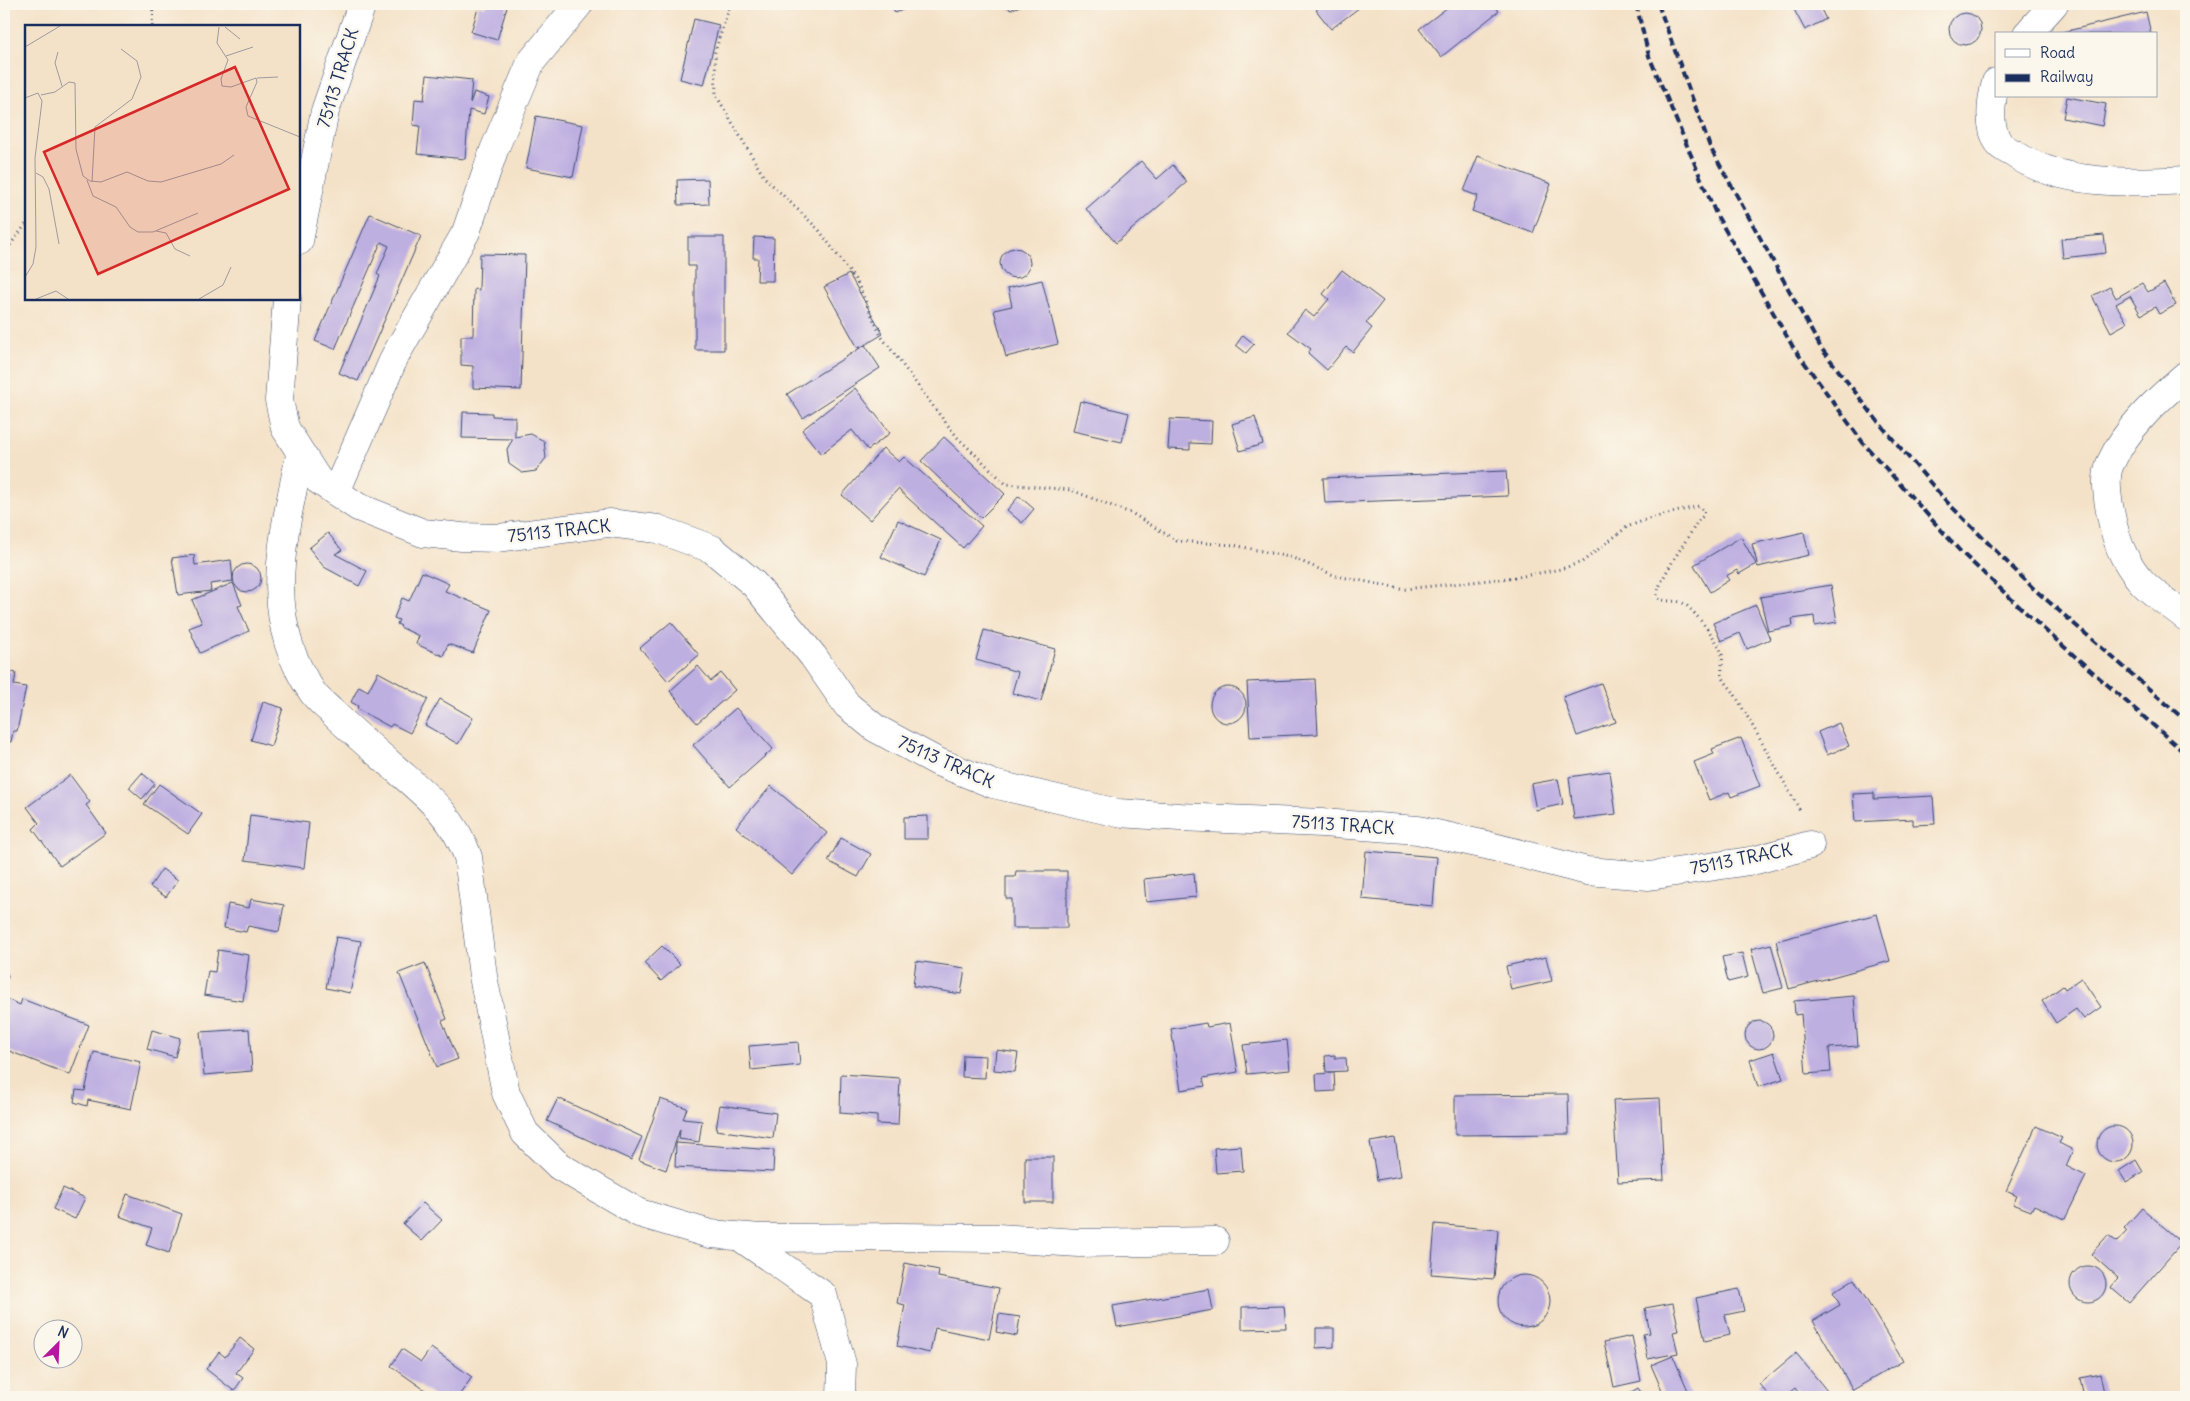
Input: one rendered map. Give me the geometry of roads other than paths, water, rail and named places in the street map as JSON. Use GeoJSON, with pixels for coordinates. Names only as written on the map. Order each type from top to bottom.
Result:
{"type":"FeatureCollection","features":[{"type":"Feature","properties":{"kind":"street","name":"75113 TRACK"},"geometry":{"type":"LineString","coordinates":[[300,236],[325,110],[362,4]]}},
{"type":"Feature","properties":{"kind":"street"},"geometry":{"type":"LineString","coordinates":[[336,492],[395,356],[466,232],[494,150],[531,62],[579,4]]}},
{"type":"Feature","properties":{"kind":"street"},"geometry":{"type":"LineString","coordinates":[[2029,32],[2054,4]]}},
{"type":"Feature","properties":{"kind":"street"},"geometry":{"type":"LineString","coordinates":[[1995,87],[1991,109],[1993,127],[2000,145],[2026,163],[2076,178],[2152,182],[2186,180]]}},
{"type":"Feature","properties":{"kind":"street","name":"75113 TRACK"},"geometry":{"type":"LineString","coordinates":[[287,300],[279,400],[285,428],[300,455],[318,480],[358,507],[423,533],[498,538],[609,523],[658,529],[712,549],[754,584],[813,656],[847,705],[875,728],[938,762],[993,784],[1118,813],[1418,830],[1587,871],[1649,876],[1756,860],[1810,845]]}},
{"type":"Feature","properties":{"kind":"street"},"geometry":{"type":"LineString","coordinates":[[2186,375],[2151,406],[2128,432],[2109,466],[2106,484],[2115,527],[2124,556],[2144,584],[2186,617]]}},
{"type":"Feature","properties":{"kind":"street"},"geometry":{"type":"LineString","coordinates":[[300,455],[286,523],[279,596],[284,634],[298,667],[314,694],[349,728],[442,809],[462,839],[468,857],[483,976],[506,1092],[525,1133],[559,1166],[639,1213],[710,1234],[740,1237],[997,1238],[1079,1243],[1216,1241]]}},
{"type":"Feature","properties":{"kind":"street"},"geometry":{"type":"LineString","coordinates":[[740,1237],[823,1295],[842,1364],[841,1397]]}},
{"type":"Feature","properties":{"kind":"railway"},"geometry":{"type":"LineString","coordinates":[[1636,4],[1649,56],[1716,214],[1793,347],[1864,444],[1960,551],[2037,623],[2186,754]]}},
{"type":"Feature","properties":{"kind":"railway"},"geometry":{"type":"LineString","coordinates":[[1658,4],[1710,147],[1821,348],[1880,424],[1946,501],[2034,589],[2186,721]]}}]}
